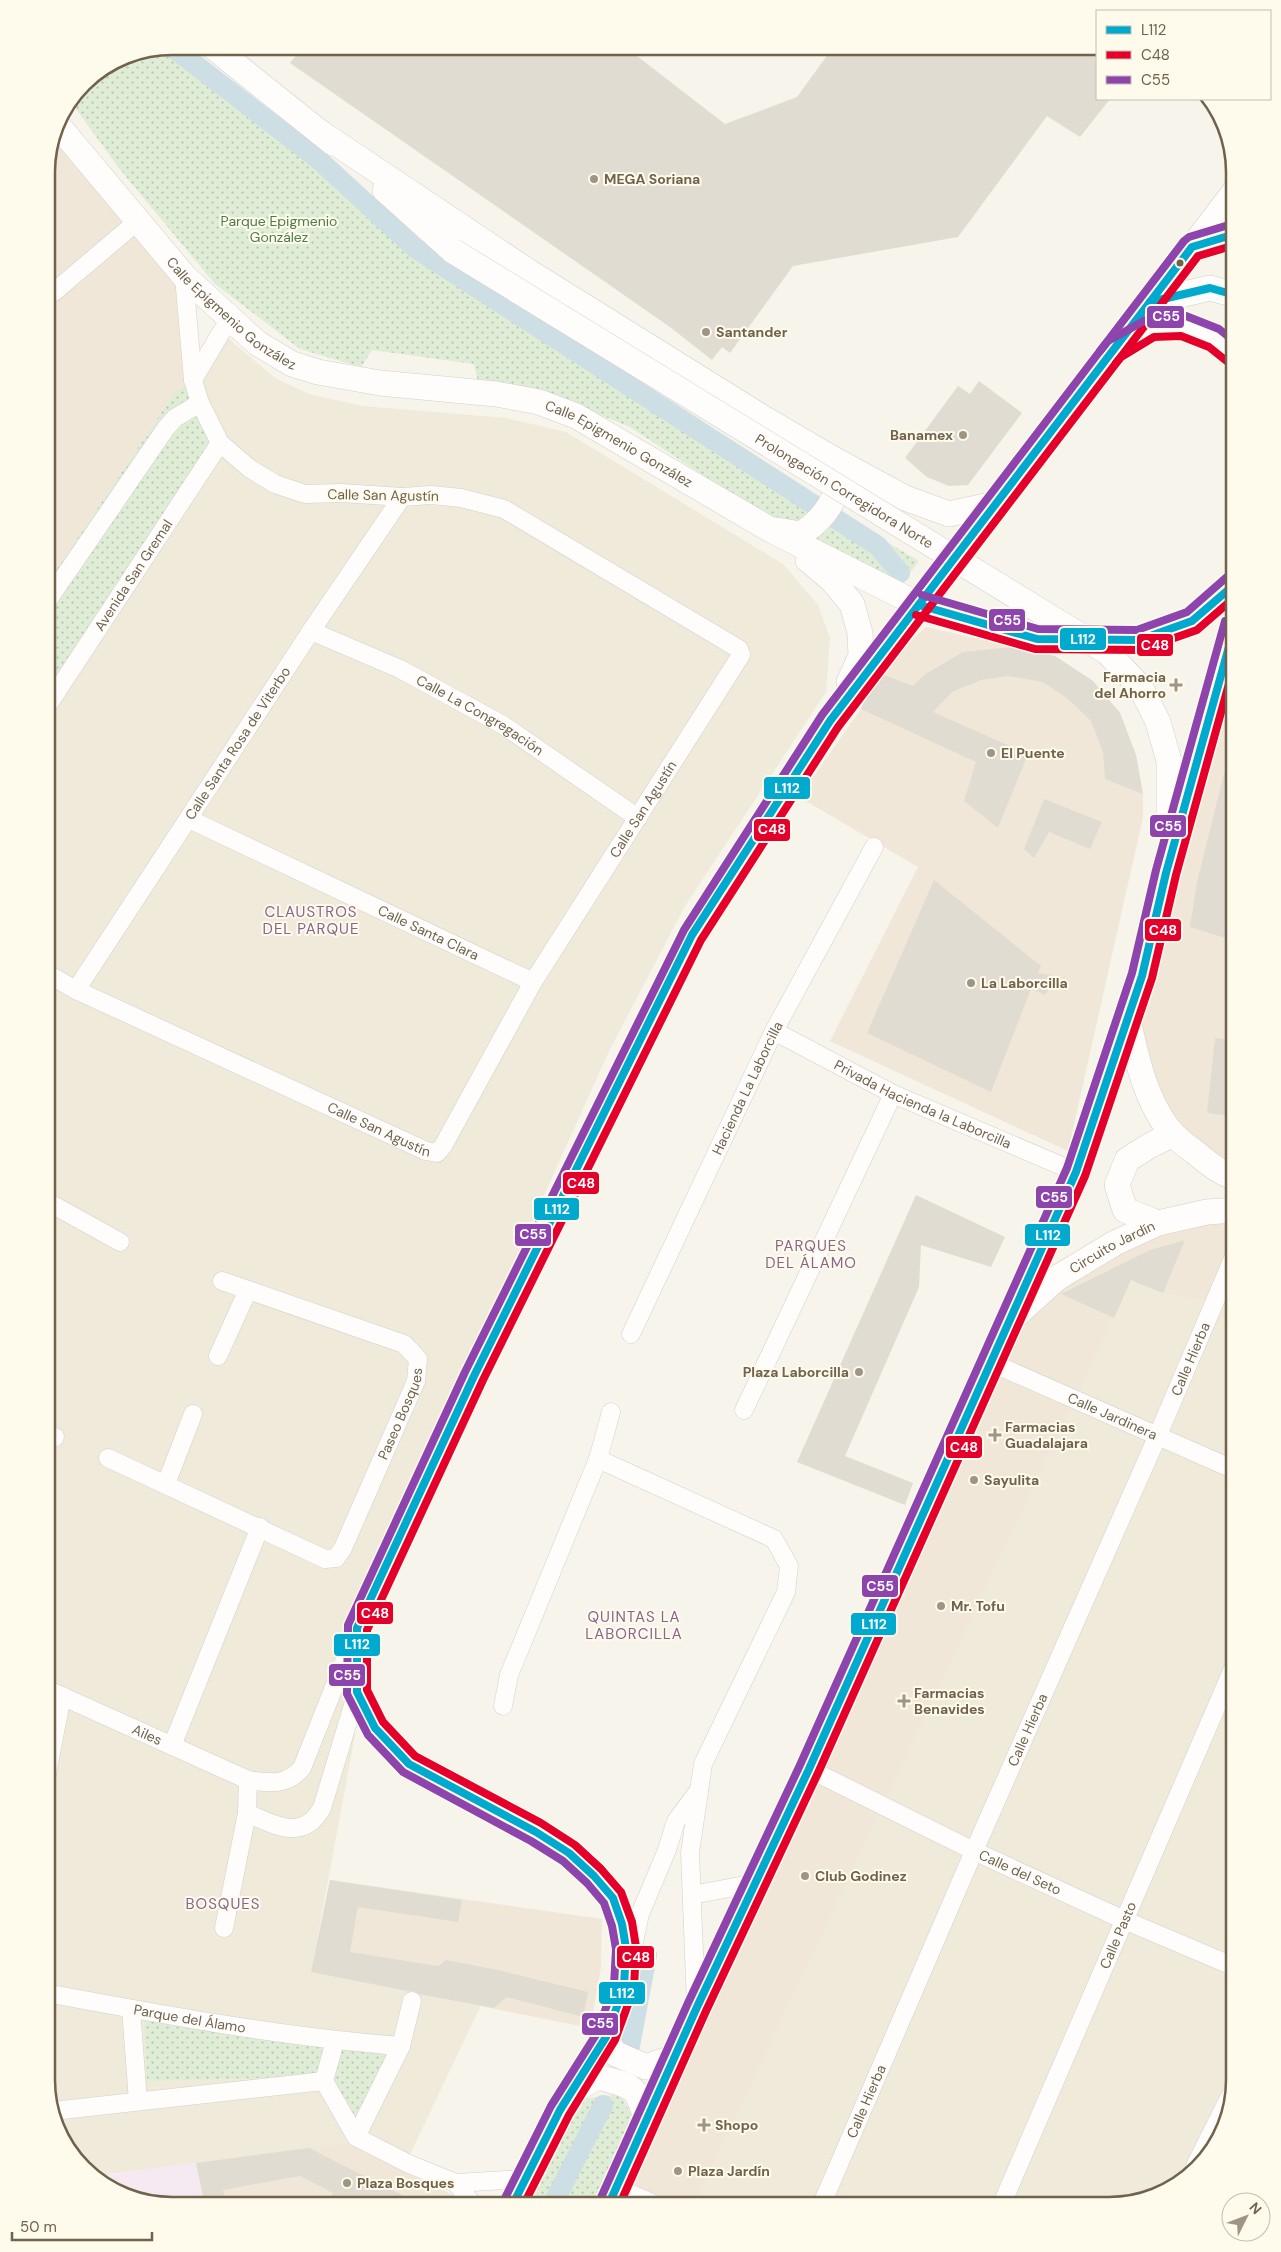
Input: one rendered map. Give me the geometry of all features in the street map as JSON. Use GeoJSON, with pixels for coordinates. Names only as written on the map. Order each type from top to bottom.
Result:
{"type":"FeatureCollection","features":[{"type":"Feature","properties":{"kind":"main road"},"geometry":{"type":"LineString","coordinates":[[223,55],[321,133],[526,270],[756,414],[835,460],[905,498],[949,514],[996,504]]}},
{"type":"Feature","properties":{"kind":"main road","name":"Calle Epigmenio González"},"geometry":{"type":"LineString","coordinates":[[62,131],[184,276],[257,342],[285,360],[318,372],[380,383],[496,394],[539,402],[576,416],[771,530],[919,605],[970,622],[1037,639],[1140,640],[1192,621],[1226,592]]}},
{"type":"Feature","properties":{"kind":"main road","name":"Prolongación Corregidora Norte"},"geometry":{"type":"LineString","coordinates":[[321,133],[453,251],[1107,652],[1141,688],[1158,722],[1169,761],[1166,873]]}},
{"type":"Feature","properties":{"kind":"main road"},"geometry":{"type":"LineString","coordinates":[[516,2197],[571,2092],[606,2037],[624,1987],[626,1948],[622,1924],[612,1898],[594,1876],[569,1853],[536,1832],[409,1764],[375,1728],[357,1692],[357,1628],[474,1376],[692,935],[830,721],[1226,203]]}},
{"type":"Feature","properties":{"kind":"main road"},"geometry":{"type":"LineString","coordinates":[[1150,302],[1210,288],[1226,292]]}},
{"type":"Feature","properties":{"kind":"main road"},"geometry":{"type":"LineString","coordinates":[[1114,349],[1151,327],[1183,326],[1214,338],[1226,348]]}},
{"type":"Feature","properties":{"kind":"main road"},"geometry":{"type":"LineString","coordinates":[[771,530],[801,534],[824,514],[835,497],[839,478],[835,460]]}},
{"type":"Feature","properties":{"kind":"main road"},"geometry":{"type":"LineString","coordinates":[[771,530],[832,580],[852,604],[860,633],[861,656],[830,721]]}},
{"type":"Feature","properties":{"kind":"main road"},"geometry":{"type":"LineString","coordinates":[[612,2196],[696,2007],[809,1769],[1076,1172],[1152,942],[1166,873],[1226,656]]}},
{"type":"Feature","properties":{"kind":"main road"},"geometry":{"type":"LineString","coordinates":[[1128,1018],[1135,1053],[1150,1093],[1173,1134],[1218,1172],[1226,1175]]}},
{"type":"Feature","properties":{"kind":"main road"},"geometry":{"type":"LineString","coordinates":[[1158,1223],[1125,1210],[1117,1185],[1127,1160],[1173,1134]]}},
{"type":"Feature","properties":{"kind":"main road","name":"Circuito Jardín"},"geometry":{"type":"LineString","coordinates":[[1008,1322],[1057,1278],[1115,1244],[1158,1223],[1207,1212],[1226,1211]]}},
{"type":"Feature","properties":{"kind":"main road"},"geometry":{"type":"LineString","coordinates":[[606,2037],[614,2053],[646,2067],[674,2057]]}},
{"type":"Feature","properties":{"kind":"main road"},"geometry":{"type":"LineString","coordinates":[[571,2092],[598,2077],[629,2085],[640,2097],[646,2119]]}},
{"type":"Feature","properties":{"kind":"street"},"geometry":{"type":"LineString","coordinates":[[55,291],[139,220]]}},
{"type":"Feature","properties":{"kind":"street","name":"Calle San Agustín"},"geometry":{"type":"LineString","coordinates":[[55,978],[76,990],[426,1151],[437,1153],[443,1146],[533,982],[740,659],[739,649],[504,509],[461,498],[439,496],[402,497],[341,493],[305,494],[275,484],[249,468],[220,443],[200,404],[193,380],[184,276]]}},
{"type":"Feature","properties":{"kind":"street"},"geometry":{"type":"LineString","coordinates":[[193,380],[222,331],[232,320]]}},
{"type":"Feature","properties":{"kind":"street"},"geometry":{"type":"LineString","coordinates":[[55,590],[166,428],[175,418],[200,404]]}},
{"type":"Feature","properties":{"kind":"street","name":"Avenida San Gremal"},"geometry":{"type":"LineString","coordinates":[[55,694],[220,443]]}},
{"type":"Feature","properties":{"kind":"street","name":"Calle Santa Rosa de Viterbo"},"geometry":{"type":"LineString","coordinates":[[76,990],[311,631],[402,497]]}},
{"type":"Feature","properties":{"kind":"street","name":"Calle La Congregación"},"geometry":{"type":"LineString","coordinates":[[311,631],[400,669],[503,725],[638,818]]}},
{"type":"Feature","properties":{"kind":"street","name":"Calle Santa Clara"},"geometry":{"type":"LineString","coordinates":[[189,819],[533,982]]}},
{"type":"Feature","properties":{"kind":"street","name":"Hacienda La Laborcilla"},"geometry":{"type":"LineString","coordinates":[[631,1334],[774,1031],[874,847]]}},
{"type":"Feature","properties":{"kind":"street","name":"Privada Hacienda la Laborcilla"},"geometry":{"type":"LineString","coordinates":[[774,1031],[893,1094],[1076,1172]]}},
{"type":"Feature","properties":{"kind":"street"},"geometry":{"type":"LineString","coordinates":[[744,1410],[893,1094]]}},
{"type":"Feature","properties":{"kind":"street"},"geometry":{"type":"LineString","coordinates":[[55,1206],[120,1242]]}},
{"type":"Feature","properties":{"kind":"street","name":"Calle Hierba"},"geometry":{"type":"LineString","coordinates":[[825,2197],[1226,1275]]}},
{"type":"Feature","properties":{"kind":"street","name":"Paseo Bosques"},"geometry":{"type":"LineString","coordinates":[[108,1458],[325,1558],[336,1558],[343,1548],[416,1380],[418,1359],[404,1344],[222,1281]]}},
{"type":"Feature","properties":{"kind":"street"},"geometry":{"type":"LineString","coordinates":[[218,1356],[248,1290]]}},
{"type":"Feature","properties":{"kind":"street","name":"Calle Jardinera"},"geometry":{"type":"LineString","coordinates":[[990,1362],[1226,1466]]}},
{"type":"Feature","properties":{"kind":"street"},"geometry":{"type":"LineString","coordinates":[[502,1706],[508,1675],[598,1459],[611,1412]]}},
{"type":"Feature","properties":{"kind":"street"},"geometry":{"type":"LineString","coordinates":[[166,1484],[193,1414]]}},
{"type":"Feature","properties":{"kind":"street"},"geometry":{"type":"LineString","coordinates":[[598,1459],[774,1539],[789,1566],[786,1592],[703,1764],[690,1853],[696,2007]]}},
{"type":"Feature","properties":{"kind":"street"},"geometry":{"type":"LineString","coordinates":[[172,1746],[260,1527]]}},
{"type":"Feature","properties":{"kind":"street","name":"Ailes"},"geometry":{"type":"LineString","coordinates":[[55,1693],[248,1780],[268,1783],[286,1782],[295,1777],[302,1768],[357,1628]]}},
{"type":"Feature","properties":{"kind":"street","name":"Calle Pasto"},"geometry":{"type":"LineString","coordinates":[[1005,2197],[1226,1685]]}},
{"type":"Feature","properties":{"kind":"street"},"geometry":{"type":"LineString","coordinates":[[247,1814],[276,1826],[291,1828],[305,1826],[316,1819],[322,1808],[357,1692]]}},
{"type":"Feature","properties":{"kind":"street"},"geometry":{"type":"LineString","coordinates":[[325,1710],[347,1726]]}},
{"type":"Feature","properties":{"kind":"street","name":"Calle del Seto"},"geometry":{"type":"LineString","coordinates":[[809,1769],[974,1851],[1124,1920],[1226,1963]]}},
{"type":"Feature","properties":{"kind":"street"},"geometry":{"type":"LineString","coordinates":[[224,1928],[247,1814],[248,1780]]}},
{"type":"Feature","properties":{"kind":"street"},"geometry":{"type":"LineString","coordinates":[[626,1963],[633,1946],[640,1914],[667,1850],[676,1821],[699,1790]]}},
{"type":"Feature","properties":{"kind":"street"},"geometry":{"type":"LineString","coordinates":[[692,1895],[756,1883]]}},
{"type":"Feature","properties":{"kind":"street","name":"Parque del Álamo"},"geometry":{"type":"LineString","coordinates":[[55,1995],[132,2009],[335,2041],[401,2046]]}},
{"type":"Feature","properties":{"kind":"street"},"geometry":{"type":"LineString","coordinates":[[356,2137],[401,2046],[412,2001]]}},
{"type":"Feature","properties":{"kind":"street"},"geometry":{"type":"LineString","coordinates":[[132,2009],[138,2102]]}},
{"type":"Feature","properties":{"kind":"street"},"geometry":{"type":"LineString","coordinates":[[335,2041],[324,2080],[356,2137],[409,2164],[456,2184],[524,2179]]}},
{"type":"Feature","properties":{"kind":"street"},"geometry":{"type":"LineString","coordinates":[[59,2110],[324,2080]]}},
{"type":"Feature","properties":{"kind":"street"},"geometry":{"type":"LineString","coordinates":[[1205,2146],[1220,2117]]}},
{"type":"Feature","properties":{"kind":"street"},"geometry":{"type":"LineString","coordinates":[[456,2184],[467,2197]]}},
{"type":"Feature","properties":{"kind":"shaded area"},"geometry":{"type":"Polygon","coordinates":[[[62,131],[184,276],[193,380],[175,392],[55,572],[55,164],[62,131]]]}},
{"type":"Feature","properties":{"kind":"shaded area"},"geometry":{"type":"Polygon","coordinates":[[[222,331],[275,378],[309,394],[362,406],[506,418],[566,432],[783,564],[818,605],[830,638],[826,692],[685,906],[609,1051],[332,1666],[355,1735],[311,1972],[481,2005],[402,2171],[309,2148],[104,2175],[84,2157],[75,2145],[61,2118],[57,2103],[55,2080],[55,572],[222,331]]]}},
{"type":"Feature","properties":{"kind":"shaded area"},"geometry":{"type":"Polygon","coordinates":[[[926,627],[1055,656],[1093,681],[1120,713],[1136,755],[1143,794],[1143,817],[1068,1151],[830,1041],[918,867],[799,797],[861,709],[877,672],[926,627]]]}},
{"type":"Feature","properties":{"kind":"shaded area"},"geometry":{"type":"Polygon","coordinates":[[[1226,658],[1226,1172],[1173,1134],[1135,1053],[1142,976],[1226,658]]]}},
{"type":"Feature","properties":{"kind":"shaded area"},"geometry":{"type":"Polygon","coordinates":[[[1226,1212],[1226,1304],[1163,1293],[1131,1280],[698,2197],[612,2197],[1007,1322],[1115,1243],[1226,1212]]]}},
{"type":"Feature","properties":{"kind":"shaded area"},"geometry":{"type":"Polygon","coordinates":[[[1131,1279],[1163,1293],[1226,1304],[1226,2080],[1224,2103],[1214,2132],[1197,2157],[1174,2177],[1154,2188],[1124,2196],[698,2197],[1131,1279]]]}},
{"type":"Feature","properties":{"kind":"shaded area"},"geometry":{"type":"Polygon","coordinates":[[[330,1880],[602,1919],[601,1967],[592,2018],[585,2027],[311,1972],[330,1880]]]}},
{"type":"Feature","properties":{"kind":"shaded area","name":"Plaza Bosques"},"geometry":{"type":"Polygon","coordinates":[[[349,2144],[457,2197],[203,2197],[196,2163],[309,2147],[349,2144]]]}},
{"type":"Feature","properties":{"kind":"shaded area"},"geometry":{"type":"Polygon","coordinates":[[[196,2163],[203,2197],[149,2195],[120,2185],[104,2175],[196,2163]]]}},
{"type":"Feature","properties":{"kind":"green space","name":"Parque Epigmenio González"},"geometry":{"type":"Polygon","coordinates":[[[200,55],[391,214],[413,247],[656,406],[919,561],[898,589],[756,510],[630,427],[553,396],[478,382],[474,364],[372,350],[361,367],[300,349],[215,284],[118,167],[75,107],[79,101],[95,84],[127,64],[157,56],[200,55]]]}},
{"type":"Feature","properties":{"kind":"green space"},"geometry":{"type":"Polygon","coordinates":[[[193,380],[220,443],[55,694],[55,572],[175,392],[193,380]]]}},
{"type":"Feature","properties":{"kind":"green space"},"geometry":{"type":"Polygon","coordinates":[[[144,2016],[393,2054],[356,2119],[328,2076],[147,2081],[144,2016]]]}},
{"type":"Feature","properties":{"kind":"green space"},"geometry":{"type":"Polygon","coordinates":[[[620,2094],[635,2121],[601,2197],[532,2197],[583,2099],[620,2094]]]}},
{"type":"Feature","properties":{"kind":"building"},"geometry":{"type":"Polygon","coordinates":[[[296,55],[636,55],[725,124],[797,97],[827,55],[1096,55],[1096,100],[1109,100],[1080,137],[1047,116],[958,237],[793,266],[730,353],[722,347],[712,360],[670,327],[290,63],[296,55]]]}},
{"type":"Feature","properties":{"kind":"building","name":"Banamex"},"geometry":{"type":"Polygon","coordinates":[[[979,381],[1022,413],[968,485],[949,486],[927,477],[905,458],[958,386],[970,394],[979,381]]]}},
{"type":"Feature","properties":{"kind":"building","name":"El Puente"},"geometry":{"type":"Polygon","coordinates":[[[1012,647],[1055,656],[1093,681],[1120,713],[1136,755],[1143,794],[1105,779],[1103,752],[1091,721],[1068,699],[1043,682],[1008,676],[981,680],[952,692],[933,712],[1028,754],[998,828],[964,801],[976,762],[861,709],[865,699],[884,675],[913,686],[924,675],[963,652],[1012,647]]]}},
{"type":"Feature","properties":{"kind":"building"},"geometry":{"type":"Polygon","coordinates":[[[1226,765],[1226,938],[1190,927],[1197,882],[1226,765]]]}},
{"type":"Feature","properties":{"kind":"building"},"geometry":{"type":"Polygon","coordinates":[[[1044,799],[1102,822],[1090,849],[1049,832],[1034,858],[1024,849],[1044,799]]]}},
{"type":"Feature","properties":{"kind":"building","name":"La Laborcilla"},"geometry":{"type":"Polygon","coordinates":[[[934,880],[1041,966],[1038,973],[1058,977],[1045,995],[1031,989],[991,1092],[867,1033],[934,880]]]}},
{"type":"Feature","properties":{"kind":"building"},"geometry":{"type":"Polygon","coordinates":[[[1215,1038],[1226,1039],[1226,1115],[1207,1113],[1215,1038]]]}},
{"type":"Feature","properties":{"kind":"building","name":"Plaza Laborcilla"},"geometry":{"type":"Polygon","coordinates":[[[916,1195],[1005,1237],[991,1267],[921,1245],[919,1287],[845,1456],[913,1483],[905,1505],[797,1462],[916,1195]]]}},
{"type":"Feature","properties":{"kind":"building"},"geometry":{"type":"Polygon","coordinates":[[[1185,1240],[1163,1293],[1131,1280],[1114,1318],[1061,1294],[1150,1250],[1185,1240]]]}},
{"type":"Feature","properties":{"kind":"building"},"geometry":{"type":"Polygon","coordinates":[[[330,1880],[462,1900],[458,1922],[358,1907],[350,1952],[438,1966],[446,1960],[498,1970],[588,1992],[583,2017],[507,1997],[494,2008],[311,1972],[330,1880]]]}},
{"type":"Feature","properties":{"kind":"building","name":"Plaza Bosques"},"geometry":{"type":"Polygon","coordinates":[[[309,2148],[406,2197],[331,2197],[333,2193],[300,2176],[223,2190],[224,2197],[203,2197],[196,2163],[309,2148]]]}},
{"type":"Feature","properties":{"kind":"waterway"},"geometry":{"type":"LineString","coordinates":[[183,55],[318,159],[415,248],[878,546],[900,573]]}},
{"type":"Feature","properties":{"kind":"waterway"},"geometry":{"type":"LineString","coordinates":[[630,2046],[647,1955]]}},
{"type":"Feature","properties":{"kind":"waterway"},"geometry":{"type":"LineString","coordinates":[[557,2197],[603,2105]]}},
{"type":"Feature","properties":{"kind":"transit line","name":"C55"},"geometry":{"type":"LineString","coordinates":[[506,2197],[551,2106],[597,2033],[614,1985],[616,1949],[612,1926],[604,1903],[587,1883],[563,1861],[531,1841],[403,1772],[368,1735],[347,1694],[348,1625],[465,1372],[684,930],[822,715],[1184,241],[1189,237],[1226,226]]}},
{"type":"Feature","properties":{"kind":"transit line","name":"L112"},"geometry":{"type":"LineString","coordinates":[[516,2197],[560,2110],[606,2037],[624,1987],[626,1948],[622,1924],[613,1898],[594,1876],[569,1853],[536,1832],[409,1764],[375,1728],[357,1692],[357,1628],[474,1376],[692,935],[830,721],[1192,247],[1226,237]]}},
{"type":"Feature","properties":{"kind":"transit line","name":"C48"},"geometry":{"type":"LineString","coordinates":[[528,2197],[569,2115],[615,2040],[634,1988],[636,1947],[632,1922],[621,1892],[601,1869],[575,1845],[541,1823],[415,1756],[383,1722],[367,1690],[367,1630],[483,1380],[701,940],[838,727],[1198,256],[1226,248]]}},
{"type":"Feature","properties":{"kind":"transit line","name":"L112"},"geometry":{"type":"LineString","coordinates":[[1150,302],[1210,288],[1226,292]]}},
{"type":"Feature","properties":{"kind":"transit line","name":"C55"},"geometry":{"type":"LineString","coordinates":[[1100,351],[1108,341],[1151,317],[1186,316],[1219,329],[1226,335]]}},
{"type":"Feature","properties":{"kind":"transit line","name":"C48"},"geometry":{"type":"LineString","coordinates":[[1116,363],[1121,357],[1154,337],[1181,336],[1209,347],[1226,361]]}},
{"type":"Feature","properties":{"kind":"transit line","name":"C55"},"geometry":{"type":"LineString","coordinates":[[922,595],[1038,629],[1137,630],[1187,612],[1226,578]]}},
{"type":"Feature","properties":{"kind":"transit line","name":"L112"},"geometry":{"type":"LineString","coordinates":[[919,605],[1037,639],[1139,640],[1192,621],[1226,592]]}},
{"type":"Feature","properties":{"kind":"transit line","name":"C48"},"geometry":{"type":"LineString","coordinates":[[916,615],[1035,649],[1140,650],[1197,630],[1226,605]]}},
{"type":"Feature","properties":{"kind":"transit line","name":"C55"},"geometry":{"type":"LineString","coordinates":[[601,2197],[688,2003],[800,1765],[1067,1168],[1132,973],[1156,870],[1225,621]]}},
{"type":"Feature","properties":{"kind":"transit line","name":"L112"},"geometry":{"type":"LineString","coordinates":[[612,2197],[697,2007],[809,1769],[1076,1172],[1142,976],[1166,873],[1226,657]]}},
{"type":"Feature","properties":{"kind":"transit line","name":"C48"},"geometry":{"type":"LineString","coordinates":[[623,2197],[706,2011],[818,1773],[1085,1176],[1152,978],[1176,875],[1226,694]]}},
{"type":"Feature","properties":{"kind":"place","name":"MEGA Soriana"},"geometry":{"type":"Point","coordinates":[594,179]}},
{"type":"Feature","properties":{"kind":"place","name":"Santander"},"geometry":{"type":"Point","coordinates":[706,332]}},
{"type":"Feature","properties":{"kind":"place","name":"Banamex"},"geometry":{"type":"Point","coordinates":[963,435]}},
{"type":"Feature","properties":{"kind":"place","name":"Farmacia del Ahorro"},"geometry":{"type":"Point","coordinates":[1176,685]}},
{"type":"Feature","properties":{"kind":"place","name":"El Puente"},"geometry":{"type":"Point","coordinates":[991,753]}},
{"type":"Feature","properties":{"kind":"place","name":"La Laborcilla"},"geometry":{"type":"Point","coordinates":[971,983]}},
{"type":"Feature","properties":{"kind":"place","name":"Plaza Laborcilla"},"geometry":{"type":"Point","coordinates":[859,1372]}},
{"type":"Feature","properties":{"kind":"place","name":"Farmacias Guadalajara"},"geometry":{"type":"Point","coordinates":[995,1435]}},
{"type":"Feature","properties":{"kind":"place","name":"Sayulita"},"geometry":{"type":"Point","coordinates":[974,1480]}},
{"type":"Feature","properties":{"kind":"place","name":"Mr. Tofu"},"geometry":{"type":"Point","coordinates":[941,1606]}},
{"type":"Feature","properties":{"kind":"place","name":"Farmacias Benavides"},"geometry":{"type":"Point","coordinates":[904,1701]}},
{"type":"Feature","properties":{"kind":"place","name":"Club Godinez"},"geometry":{"type":"Point","coordinates":[805,1876]}},
{"type":"Feature","properties":{"kind":"place","name":"Shopo"},"geometry":{"type":"Point","coordinates":[704,2125]}},
{"type":"Feature","properties":{"kind":"place","name":"Plaza Jardín"},"geometry":{"type":"Point","coordinates":[678,2171]}},
{"type":"Feature","properties":{"kind":"place","name":"Plaza Bosques"},"geometry":{"type":"Point","coordinates":[347,2183]}},
{"type":"Feature","properties":{"kind":"district","name":"CLAUSTROS DEL PARQUE"},"geometry":{"type":"Point","coordinates":[311,920]}},
{"type":"Feature","properties":{"kind":"district","name":"PARQUES DEL ÁLAMO"},"geometry":{"type":"Point","coordinates":[811,1254]}},
{"type":"Feature","properties":{"kind":"district","name":"QUINTAS LA LABORCILLA"},"geometry":{"type":"Point","coordinates":[634,1626]}},
{"type":"Feature","properties":{"kind":"district","name":"BOSQUES"},"geometry":{"type":"Point","coordinates":[223,1904]}}]}
